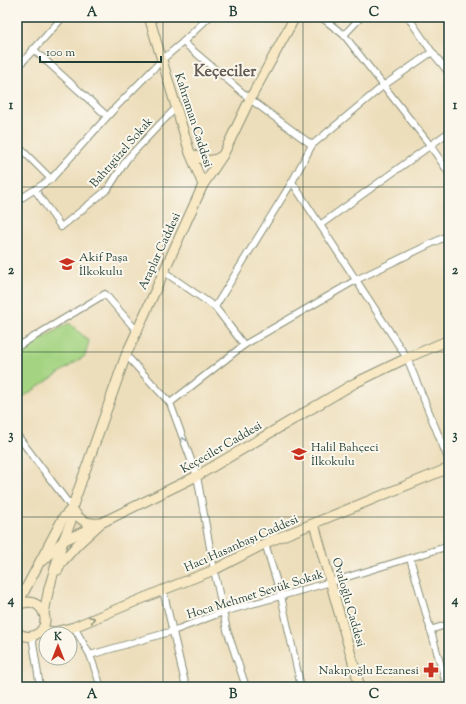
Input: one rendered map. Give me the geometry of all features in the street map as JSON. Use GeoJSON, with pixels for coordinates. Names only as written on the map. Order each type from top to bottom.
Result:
{"type":"FeatureCollection","features":[{"type":"Feature","properties":{"kind":"street","name":"Kahraman Caddesi"},"geometry":{"type":"LineString","coordinates":[[149,17],[163,59],[190,153],[203,184]]}},
{"type":"Feature","properties":{"kind":"street"},"geometry":{"type":"LineString","coordinates":[[17,201],[51,179],[107,116],[163,59],[209,17]]}},
{"type":"Feature","properties":{"kind":"street","name":"Araplar Caddesi"},"geometry":{"type":"LineString","coordinates":[[49,588],[63,541],[71,521],[72,508],[126,355],[203,184],[223,155],[250,100],[296,17]]}},
{"type":"Feature","properties":{"kind":"street"},"geometry":{"type":"LineString","coordinates":[[321,17],[344,35],[430,145],[449,173]]}},
{"type":"Feature","properties":{"kind":"street"},"geometry":{"type":"LineString","coordinates":[[344,35],[361,17]]}},
{"type":"Feature","properties":{"kind":"street"},"geometry":{"type":"LineString","coordinates":[[408,17],[432,52],[449,73]]}},
{"type":"Feature","properties":{"kind":"street"},"geometry":{"type":"LineString","coordinates":[[17,68],[61,18]]}},
{"type":"Feature","properties":{"kind":"street"},"geometry":{"type":"LineString","coordinates":[[183,42],[250,100],[312,145]]}},
{"type":"Feature","properties":{"kind":"street"},"geometry":{"type":"LineString","coordinates":[[34,49],[107,116]]}},
{"type":"Feature","properties":{"kind":"street"},"geometry":{"type":"LineString","coordinates":[[216,307],[292,182],[312,145],[383,86],[432,52]]}},
{"type":"Feature","properties":{"kind":"street","name":"Bahtıgüzel Sokak"},"geometry":{"type":"LineString","coordinates":[[34,190],[61,227],[108,188],[127,160],[177,107]]}},
{"type":"Feature","properties":{"kind":"street"},"geometry":{"type":"LineString","coordinates":[[320,225],[449,132]]}},
{"type":"Feature","properties":{"kind":"street"},"geometry":{"type":"LineString","coordinates":[[17,145],[51,179]]}},
{"type":"Feature","properties":{"kind":"street"},"geometry":{"type":"LineString","coordinates":[[190,153],[202,160],[208,161],[214,160],[223,155]]}},
{"type":"Feature","properties":{"kind":"street"},"geometry":{"type":"LineString","coordinates":[[292,182],[407,358],[449,461]]}},
{"type":"Feature","properties":{"kind":"street"},"geometry":{"type":"LineString","coordinates":[[170,403],[244,345],[356,280],[449,235]]}},
{"type":"Feature","properties":{"kind":"street"},"geometry":{"type":"LineString","coordinates":[[163,271],[216,307],[244,345]]}},
{"type":"Feature","properties":{"kind":"street"},"geometry":{"type":"LineString","coordinates":[[17,347],[105,294],[137,331]]}},
{"type":"Feature","properties":{"kind":"street","name":"Keçeciler Caddesi"},"geometry":{"type":"LineString","coordinates":[[43,626],[49,588],[61,563],[77,544],[101,523],[198,476],[355,383],[449,340]]}},
{"type":"Feature","properties":{"kind":"street"},"geometry":{"type":"LineString","coordinates":[[126,355],[170,403],[198,476],[214,570],[227,630],[246,687]]}},
{"type":"Feature","properties":{"kind":"street"},"geometry":{"type":"LineString","coordinates":[[17,435],[72,508],[76,516],[82,521],[101,523]]}},
{"type":"Feature","properties":{"kind":"street","name":"Hacı Hasanbaşı Caddesi"},"geometry":{"type":"LineString","coordinates":[[76,626],[214,570],[265,543],[449,468]]}},
{"type":"Feature","properties":{"kind":"street","name":"Araplar Caddesi"},"geometry":{"type":"LineString","coordinates":[[17,605],[20,590],[37,567],[63,518],[72,508]]}},
{"type":"Feature","properties":{"kind":"street"},"geometry":{"type":"LineString","coordinates":[[37,567],[63,541],[101,523]]}},
{"type":"Feature","properties":{"kind":"street","name":"Ovaloğlu Caddesi"},"geometry":{"type":"LineString","coordinates":[[314,524],[360,687]]}},
{"type":"Feature","properties":{"kind":"street"},"geometry":{"type":"LineString","coordinates":[[265,543],[281,596],[301,687]]}},
{"type":"Feature","properties":{"kind":"street","name":"Hoca Mehmet Sevük Sokak"},"geometry":{"type":"LineString","coordinates":[[90,655],[173,631],[223,612],[449,546]]}},
{"type":"Feature","properties":{"kind":"street"},"geometry":{"type":"LineString","coordinates":[[410,558],[447,687]]}},
{"type":"Feature","properties":{"kind":"street"},"geometry":{"type":"LineString","coordinates":[[163,590],[186,687]]}},
{"type":"Feature","properties":{"kind":"street"},"geometry":{"type":"LineString","coordinates":[[17,605],[31,602],[41,608],[44,613]]}},
{"type":"Feature","properties":{"kind":"street"},"geometry":{"type":"LineString","coordinates":[[430,630],[449,624]]}},
{"type":"Feature","properties":{"kind":"street"},"geometry":{"type":"LineString","coordinates":[[17,632],[29,636]]}},
{"type":"Feature","properties":{"kind":"street"},"geometry":{"type":"LineString","coordinates":[[17,643],[38,632]]}},
{"type":"Feature","properties":{"kind":"street"},"geometry":{"type":"LineString","coordinates":[[78,634],[90,655],[100,687]]}},
{"type":"Feature","properties":{"kind":"street"},"geometry":{"type":"LineString","coordinates":[[29,636],[40,687]]}},
{"type":"Feature","properties":{"kind":"green space"},"geometry":{"type":"Polygon","coordinates":[[[69,323],[89,341],[85,356],[17,401],[17,353],[69,323]]]}},
{"type":"Feature","properties":{"kind":"place","name":"Akif Paşa İlkokulu"},"geometry":{"type":"Point","coordinates":[67,264]}},
{"type":"Feature","properties":{"kind":"place","name":"Halil Bahçeci İlkokulu"},"geometry":{"type":"Point","coordinates":[299,454]}},
{"type":"Feature","properties":{"kind":"place","name":"Nakıpoğlu Eczanesi"},"geometry":{"type":"Point","coordinates":[431,670]}},
{"type":"Feature","properties":{"kind":"district","name":"Keçeciler"},"geometry":{"type":"Point","coordinates":[225,70]}}]}
